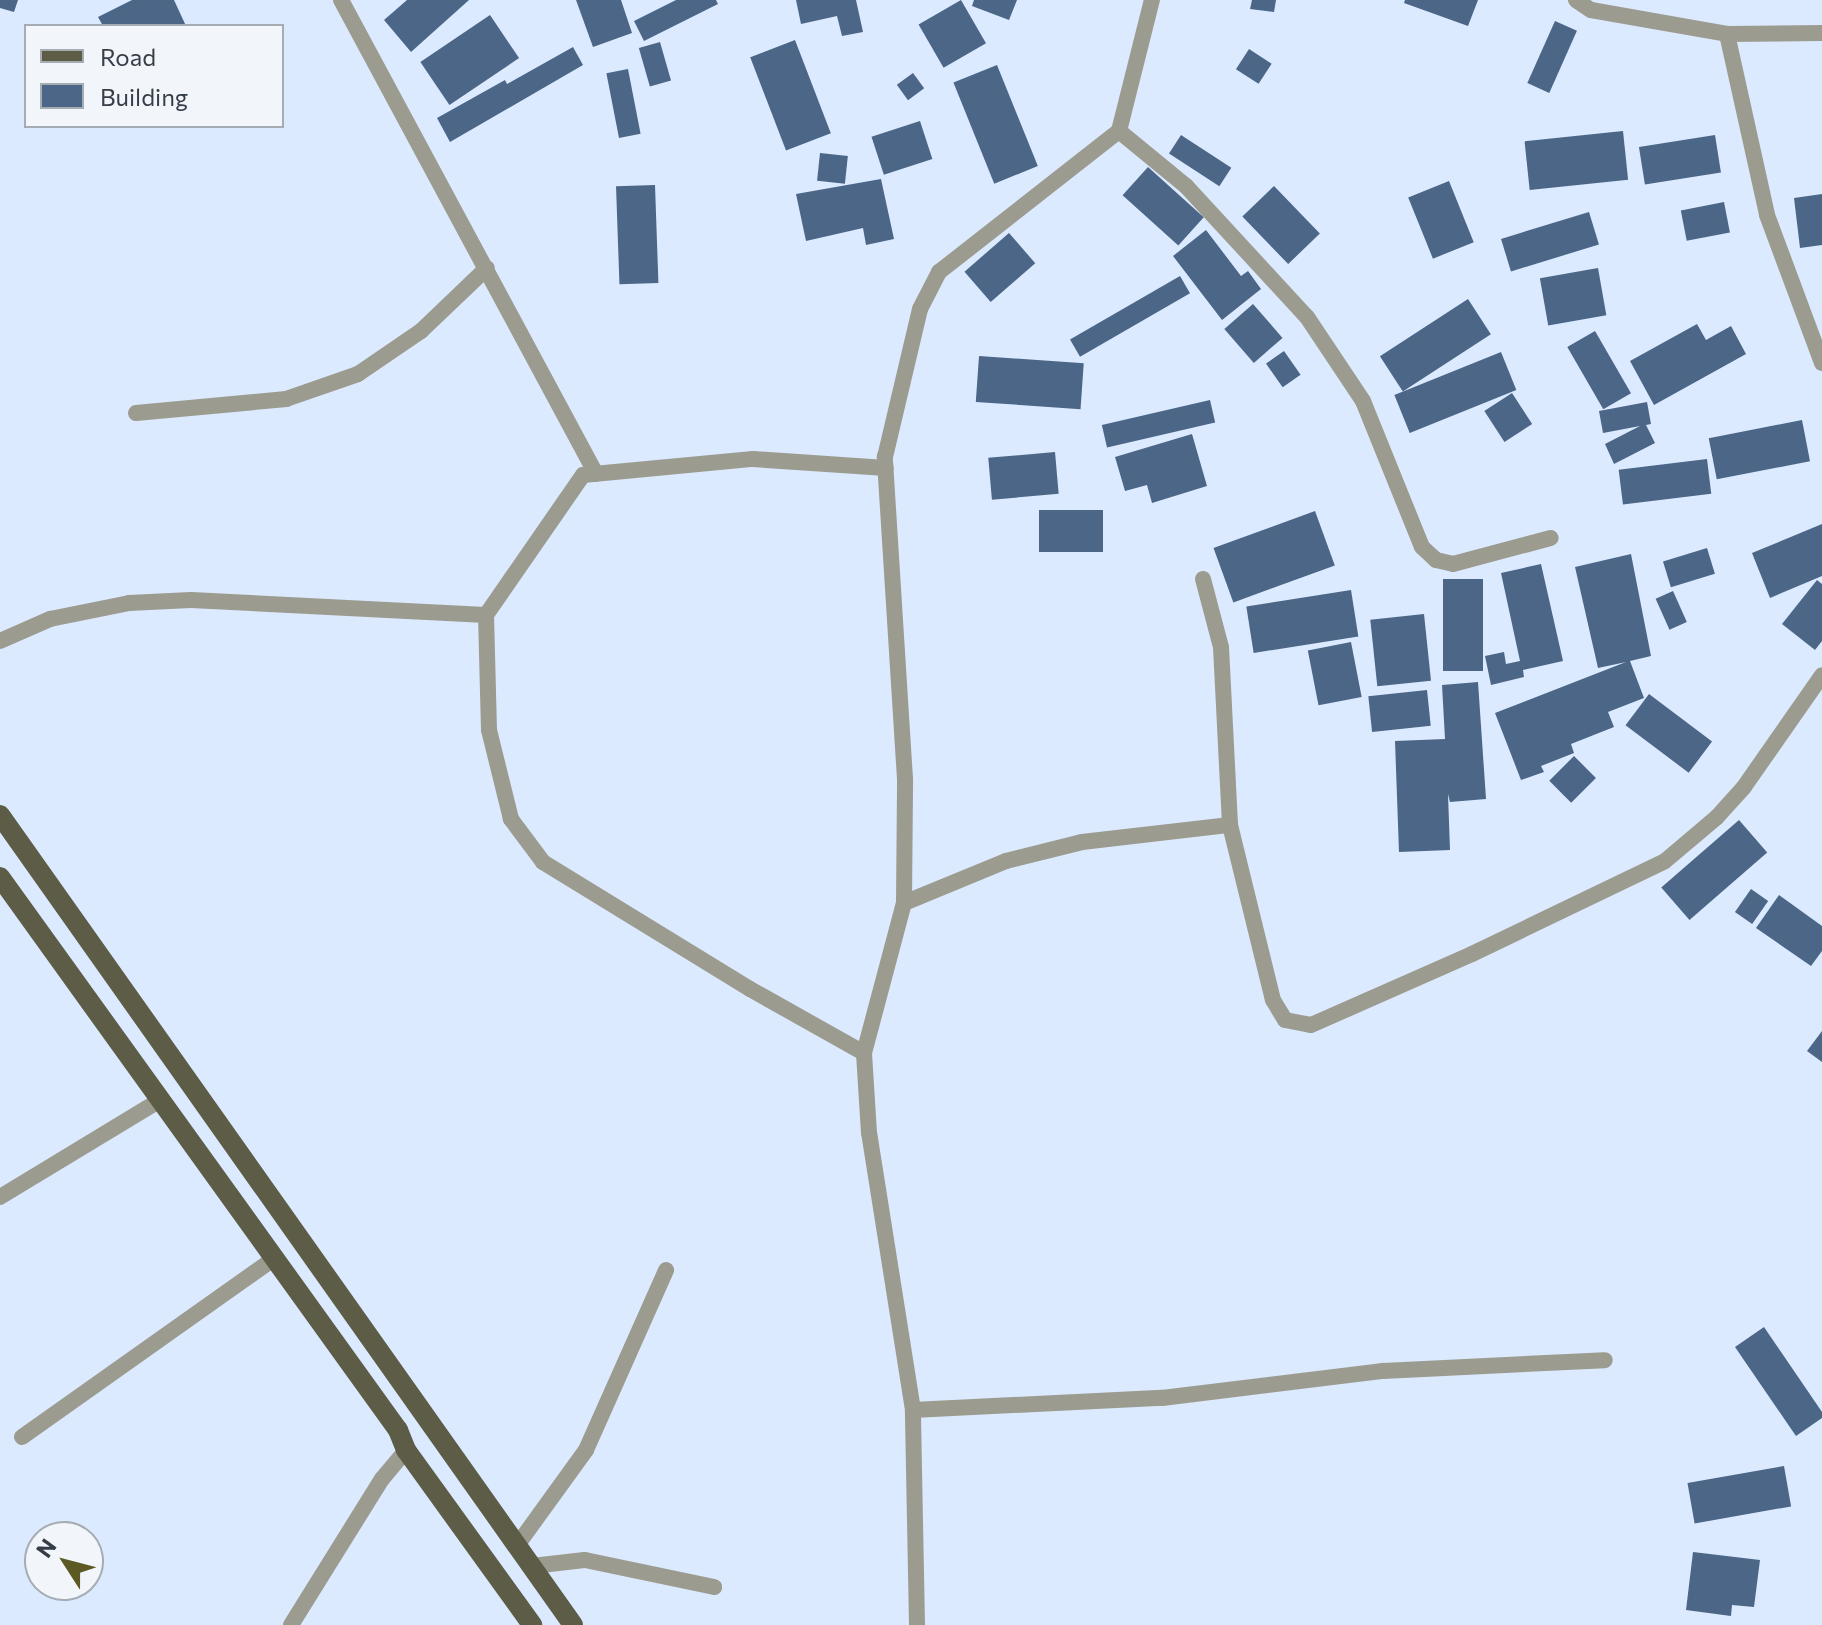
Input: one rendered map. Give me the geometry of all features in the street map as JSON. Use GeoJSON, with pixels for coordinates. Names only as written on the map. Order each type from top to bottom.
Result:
{"type":"FeatureCollection","features":[{"type":"Feature","properties":{"kind":"main road"},"geometry":{"type":"LineString","coordinates":[[0,815],[573,1625]]}},
{"type":"Feature","properties":{"kind":"main road"},"geometry":{"type":"LineString","coordinates":[[0,877],[398,1430],[406,1450],[532,1625]]}},
{"type":"Feature","properties":{"kind":"street"},"geometry":{"type":"LineString","coordinates":[[341,0],[596,474]]}},
{"type":"Feature","properties":{"kind":"street"},"geometry":{"type":"LineString","coordinates":[[917,1625],[913,1410],[869,1133],[864,1053],[904,903],[905,779],[885,457],[920,309],[939,272],[1119,131],[1152,0]]}},
{"type":"Feature","properties":{"kind":"street"},"geometry":{"type":"LineString","coordinates":[[1576,0],[1591,10],[1727,34],[1822,33]]}},
{"type":"Feature","properties":{"kind":"street"},"geometry":{"type":"LineString","coordinates":[[1727,34],[1767,215],[1822,363]]}},
{"type":"Feature","properties":{"kind":"street"},"geometry":{"type":"LineString","coordinates":[[1119,131],[1186,186],[1307,317],[1363,401],[1422,547],[1436,560],[1453,564],[1551,538]]}},
{"type":"Feature","properties":{"kind":"street"},"geometry":{"type":"LineString","coordinates":[[136,413],[286,399],[358,374],[421,331],[487,268]]}},
{"type":"Feature","properties":{"kind":"street"},"geometry":{"type":"LineString","coordinates":[[864,1053],[750,989],[543,862],[511,819],[489,730],[486,615],[583,475],[753,459],[886,468]]}},
{"type":"Feature","properties":{"kind":"street"},"geometry":{"type":"LineString","coordinates":[[1203,579],[1221,647],[1230,825],[1273,1000],[1285,1020],[1311,1025],[1472,954],[1665,861],[1717,817],[1744,787],[1822,675]]}},
{"type":"Feature","properties":{"kind":"street"},"geometry":{"type":"LineString","coordinates":[[0,641],[50,619],[129,603],[191,600],[486,615]]}},
{"type":"Feature","properties":{"kind":"street"},"geometry":{"type":"LineString","coordinates":[[904,903],[1006,861],[1067,846],[1230,825]]}},
{"type":"Feature","properties":{"kind":"street"},"geometry":{"type":"LineString","coordinates":[[0,1197],[162,1099]]}},
{"type":"Feature","properties":{"kind":"street"},"geometry":{"type":"LineString","coordinates":[[22,1437],[275,1258]]}},
{"type":"Feature","properties":{"kind":"street"},"geometry":{"type":"LineString","coordinates":[[518,1544],[586,1450],[666,1270]]}},
{"type":"Feature","properties":{"kind":"street"},"geometry":{"type":"LineString","coordinates":[[913,1410],[1162,1398],[1383,1371],[1605,1360]]}},
{"type":"Feature","properties":{"kind":"street"},"geometry":{"type":"LineString","coordinates":[[291,1625],[382,1479],[406,1450]]}},
{"type":"Feature","properties":{"kind":"street"},"geometry":{"type":"LineString","coordinates":[[532,1566],[585,1560],[714,1587]]}},
{"type":"Feature","properties":{"kind":"building"},"geometry":{"type":"Polygon","coordinates":[[[0,0],[18,0],[14,12],[0,8],[0,0]]]}},
{"type":"Feature","properties":{"kind":"building"},"geometry":{"type":"Polygon","coordinates":[[[132,0],[174,0],[185,24],[102,24],[98,17],[132,0]]]}},
{"type":"Feature","properties":{"kind":"building"},"geometry":{"type":"Polygon","coordinates":[[[407,0],[469,0],[411,52],[384,20],[407,0]]]}},
{"type":"Feature","properties":{"kind":"building"},"geometry":{"type":"Polygon","coordinates":[[[576,0],[621,0],[632,33],[593,47],[576,0]]]}},
{"type":"Feature","properties":{"kind":"building"},"geometry":{"type":"Polygon","coordinates":[[[676,0],[716,0],[718,4],[644,41],[634,21],[676,0]]]}},
{"type":"Feature","properties":{"kind":"building"},"geometry":{"type":"Polygon","coordinates":[[[796,0],[856,0],[863,32],[842,36],[837,16],[801,24],[796,0]]]}},
{"type":"Feature","properties":{"kind":"building"},"geometry":{"type":"Polygon","coordinates":[[[961,0],[986,43],[944,68],[919,24],[961,0]]]}},
{"type":"Feature","properties":{"kind":"building"},"geometry":{"type":"Polygon","coordinates":[[[974,0],[1017,0],[1009,20],[972,6],[974,0]]]}},
{"type":"Feature","properties":{"kind":"building"},"geometry":{"type":"Polygon","coordinates":[[[1252,0],[1276,0],[1274,12],[1250,9],[1252,0]]]}},
{"type":"Feature","properties":{"kind":"building"},"geometry":{"type":"Polygon","coordinates":[[[1405,0],[1478,0],[1468,26],[1404,3],[1405,0]]]}},
{"type":"Feature","properties":{"kind":"building"},"geometry":{"type":"Polygon","coordinates":[[[490,15],[519,58],[449,105],[420,62],[490,15]]]}},
{"type":"Feature","properties":{"kind":"building"},"geometry":{"type":"Polygon","coordinates":[[[1555,21],[1577,31],[1549,93],[1527,83],[1555,21]]]}},
{"type":"Feature","properties":{"kind":"building"},"geometry":{"type":"Polygon","coordinates":[[[795,40],[831,133],[786,151],[750,57],[795,40]]]}},
{"type":"Feature","properties":{"kind":"building"},"geometry":{"type":"Polygon","coordinates":[[[660,42],[671,80],[650,87],[639,48],[660,42]]]}},
{"type":"Feature","properties":{"kind":"building"},"geometry":{"type":"Polygon","coordinates":[[[573,47],[583,65],[450,142],[437,118],[573,47]]]}},
{"type":"Feature","properties":{"kind":"building"},"geometry":{"type":"Polygon","coordinates":[[[1249,49],[1272,64],[1259,84],[1236,69],[1249,49]]]}},
{"type":"Feature","properties":{"kind":"building"},"geometry":{"type":"Polygon","coordinates":[[[997,65],[1038,166],[994,184],[953,83],[997,65]]]}},
{"type":"Feature","properties":{"kind":"building"},"geometry":{"type":"Polygon","coordinates":[[[628,69],[641,134],[619,138],[606,73],[628,69]]]}},
{"type":"Feature","properties":{"kind":"building"},"geometry":{"type":"Polygon","coordinates":[[[913,73],[924,88],[908,100],[897,85],[913,73]]]}},
{"type":"Feature","properties":{"kind":"building"},"geometry":{"type":"Polygon","coordinates":[[[920,121],[932,159],[884,175],[871,137],[920,121]]]}},
{"type":"Feature","properties":{"kind":"building"},"geometry":{"type":"Polygon","coordinates":[[[1623,131],[1628,180],[1530,190],[1525,141],[1623,131]]]}},
{"type":"Feature","properties":{"kind":"building"},"geometry":{"type":"Polygon","coordinates":[[[1181,135],[1231,168],[1219,186],[1169,153],[1181,135]]]}},
{"type":"Feature","properties":{"kind":"building"},"geometry":{"type":"Polygon","coordinates":[[[1715,135],[1721,173],[1645,185],[1639,147],[1715,135]]]}},
{"type":"Feature","properties":{"kind":"building"},"geometry":{"type":"Polygon","coordinates":[[[820,153],[848,156],[845,184],[817,181],[820,153]]]}},
{"type":"Feature","properties":{"kind":"building"},"geometry":{"type":"Polygon","coordinates":[[[1148,167],[1204,217],[1178,245],[1123,195],[1148,167]]]}},
{"type":"Feature","properties":{"kind":"building"},"geometry":{"type":"Polygon","coordinates":[[[881,179],[894,239],[866,245],[863,228],[806,241],[796,194],[881,179]]]}},
{"type":"Feature","properties":{"kind":"building"},"geometry":{"type":"Polygon","coordinates":[[[1449,181],[1474,242],[1433,259],[1408,197],[1449,181]]]}},
{"type":"Feature","properties":{"kind":"building"},"geometry":{"type":"Polygon","coordinates":[[[655,185],[658,283],[619,284],[616,186],[655,185]]]}},
{"type":"Feature","properties":{"kind":"building"},"geometry":{"type":"Polygon","coordinates":[[[1274,186],[1320,233],[1288,264],[1242,217],[1274,186]]]}},
{"type":"Feature","properties":{"kind":"building"},"geometry":{"type":"Polygon","coordinates":[[[1822,194],[1822,245],[1800,248],[1794,198],[1822,194]]]}},
{"type":"Feature","properties":{"kind":"building"},"geometry":{"type":"Polygon","coordinates":[[[1724,202],[1730,232],[1687,241],[1681,210],[1724,202]]]}},
{"type":"Feature","properties":{"kind":"building"},"geometry":{"type":"Polygon","coordinates":[[[1589,212],[1599,245],[1511,271],[1501,239],[1589,212]]]}},
{"type":"Feature","properties":{"kind":"building"},"geometry":{"type":"Polygon","coordinates":[[[1206,230],[1241,276],[1248,271],[1261,289],[1222,320],[1173,256],[1206,230]]]}},
{"type":"Feature","properties":{"kind":"building"},"geometry":{"type":"Polygon","coordinates":[[[1009,233],[1035,263],[991,302],[964,272],[1009,233]]]}},
{"type":"Feature","properties":{"kind":"building"},"geometry":{"type":"Polygon","coordinates":[[[1598,268],[1606,315],[1548,326],[1540,278],[1598,268]]]}},
{"type":"Feature","properties":{"kind":"building"},"geometry":{"type":"Polygon","coordinates":[[[1180,276],[1190,293],[1080,357],[1070,340],[1180,276]]]}},
{"type":"Feature","properties":{"kind":"building"},"geometry":{"type":"Polygon","coordinates":[[[1468,299],[1491,334],[1403,391],[1380,356],[1468,299]]]}},
{"type":"Feature","properties":{"kind":"building"},"geometry":{"type":"Polygon","coordinates":[[[1253,304],[1283,338],[1254,363],[1224,329],[1253,304]]]}},
{"type":"Feature","properties":{"kind":"building"},"geometry":{"type":"Polygon","coordinates":[[[1697,324],[1706,340],[1731,326],[1746,354],[1654,405],[1630,361],[1697,324]]]}},
{"type":"Feature","properties":{"kind":"building"},"geometry":{"type":"Polygon","coordinates":[[[1595,331],[1631,393],[1603,409],[1567,347],[1595,331]]]}},
{"type":"Feature","properties":{"kind":"building"},"geometry":{"type":"Polygon","coordinates":[[[1284,351],[1301,375],[1283,387],[1266,364],[1284,351]]]}},
{"type":"Feature","properties":{"kind":"building"},"geometry":{"type":"Polygon","coordinates":[[[1501,352],[1516,390],[1410,433],[1394,395],[1501,352]]]}},
{"type":"Feature","properties":{"kind":"building"},"geometry":{"type":"Polygon","coordinates":[[[979,356],[1084,363],[1081,409],[976,402],[979,356]]]}},
{"type":"Feature","properties":{"kind":"building"},"geometry":{"type":"Polygon","coordinates":[[[1512,393],[1532,424],[1504,442],[1484,411],[1512,393]]]}},
{"type":"Feature","properties":{"kind":"building"},"geometry":{"type":"Polygon","coordinates":[[[1210,400],[1215,422],[1107,447],[1102,425],[1210,400]]]}},
{"type":"Feature","properties":{"kind":"building"},"geometry":{"type":"Polygon","coordinates":[[[1647,402],[1651,424],[1646,425],[1655,443],[1614,464],[1605,444],[1640,426],[1603,433],[1599,411],[1647,402]]]}},
{"type":"Feature","properties":{"kind":"building"},"geometry":{"type":"Polygon","coordinates":[[[1802,420],[1810,461],[1717,479],[1709,438],[1802,420]]]}},
{"type":"Feature","properties":{"kind":"building"},"geometry":{"type":"Polygon","coordinates":[[[1192,434],[1207,486],[1152,503],[1147,485],[1125,491],[1115,457],[1192,434]]]}},
{"type":"Feature","properties":{"kind":"building"},"geometry":{"type":"Polygon","coordinates":[[[1055,452],[1059,494],[992,500],[988,458],[1055,452]]]}},
{"type":"Feature","properties":{"kind":"building"},"geometry":{"type":"Polygon","coordinates":[[[1707,459],[1711,494],[1623,505],[1619,470],[1707,459]]]}},
{"type":"Feature","properties":{"kind":"building"},"geometry":{"type":"Polygon","coordinates":[[[1039,510],[1103,510],[1103,552],[1039,552],[1039,510]]]}},
{"type":"Feature","properties":{"kind":"building"},"geometry":{"type":"Polygon","coordinates":[[[1315,511],[1335,566],[1233,602],[1214,548],[1315,511]]]}},
{"type":"Feature","properties":{"kind":"building"},"geometry":{"type":"Polygon","coordinates":[[[1822,524],[1822,576],[1770,598],[1752,553],[1822,524]]]}},
{"type":"Feature","properties":{"kind":"building"},"geometry":{"type":"Polygon","coordinates":[[[1707,548],[1715,574],[1671,587],[1663,561],[1707,548]]]}},
{"type":"Feature","properties":{"kind":"building"},"geometry":{"type":"Polygon","coordinates":[[[1631,554],[1651,656],[1630,661],[1644,698],[1608,712],[1614,727],[1571,744],[1574,753],[1541,766],[1544,772],[1521,780],[1495,713],[1626,662],[1598,668],[1575,567],[1631,554]]]}},
{"type":"Feature","properties":{"kind":"building"},"geometry":{"type":"Polygon","coordinates":[[[1541,564],[1563,661],[1523,670],[1524,677],[1491,685],[1485,656],[1504,652],[1506,664],[1520,661],[1501,573],[1541,564]]]}},
{"type":"Feature","properties":{"kind":"building"},"geometry":{"type":"Polygon","coordinates":[[[1443,579],[1483,579],[1483,671],[1443,671],[1443,579]]]}},
{"type":"Feature","properties":{"kind":"building"},"geometry":{"type":"Polygon","coordinates":[[[1817,580],[1822,584],[1822,641],[1815,650],[1782,624],[1817,580]]]}},
{"type":"Feature","properties":{"kind":"building"},"geometry":{"type":"Polygon","coordinates":[[[1351,590],[1358,636],[1254,653],[1246,607],[1351,590]]]}},
{"type":"Feature","properties":{"kind":"building"},"geometry":{"type":"Polygon","coordinates":[[[1673,591],[1687,622],[1669,630],[1656,599],[1673,591]]]}},
{"type":"Feature","properties":{"kind":"building"},"geometry":{"type":"Polygon","coordinates":[[[1424,614],[1431,681],[1377,686],[1370,620],[1424,614]]]}},
{"type":"Feature","properties":{"kind":"building"},"geometry":{"type":"Polygon","coordinates":[[[1351,642],[1362,697],[1318,705],[1308,650],[1351,642]]]}},
{"type":"Feature","properties":{"kind":"building"},"geometry":{"type":"Polygon","coordinates":[[[1478,682],[1486,799],[1450,802],[1448,794],[1450,850],[1399,852],[1395,741],[1445,739],[1442,685],[1478,682]]]}},
{"type":"Feature","properties":{"kind":"building"},"geometry":{"type":"Polygon","coordinates":[[[1427,690],[1431,726],[1372,732],[1368,696],[1427,690]]]}},
{"type":"Feature","properties":{"kind":"building"},"geometry":{"type":"Polygon","coordinates":[[[1649,694],[1712,742],[1689,773],[1626,725],[1649,694]]]}},
{"type":"Feature","properties":{"kind":"building"},"geometry":{"type":"Polygon","coordinates":[[[1574,756],[1596,778],[1571,803],[1549,781],[1574,756]]]}},
{"type":"Feature","properties":{"kind":"building"},"geometry":{"type":"Polygon","coordinates":[[[1739,820],[1767,852],[1689,920],[1661,888],[1739,820]]]}},
{"type":"Feature","properties":{"kind":"building"},"geometry":{"type":"Polygon","coordinates":[[[1751,889],[1768,901],[1752,924],[1735,912],[1751,889]]]}},
{"type":"Feature","properties":{"kind":"building"},"geometry":{"type":"Polygon","coordinates":[[[1779,895],[1822,926],[1822,951],[1811,966],[1756,928],[1779,895]]]}},
{"type":"Feature","properties":{"kind":"building"},"geometry":{"type":"Polygon","coordinates":[[[1822,1031],[1822,1062],[1807,1051],[1822,1031]]]}},
{"type":"Feature","properties":{"kind":"building"},"geometry":{"type":"Polygon","coordinates":[[[1764,1327],[1822,1412],[1822,1418],[1796,1436],[1735,1347],[1764,1327]]]}},
{"type":"Feature","properties":{"kind":"building"},"geometry":{"type":"Polygon","coordinates":[[[1784,1466],[1791,1506],[1695,1523],[1687,1483],[1784,1466]]]}},
{"type":"Feature","properties":{"kind":"building"},"geometry":{"type":"Polygon","coordinates":[[[1693,1552],[1760,1560],[1754,1607],[1732,1605],[1731,1616],[1686,1610],[1693,1552]]]}}]}
